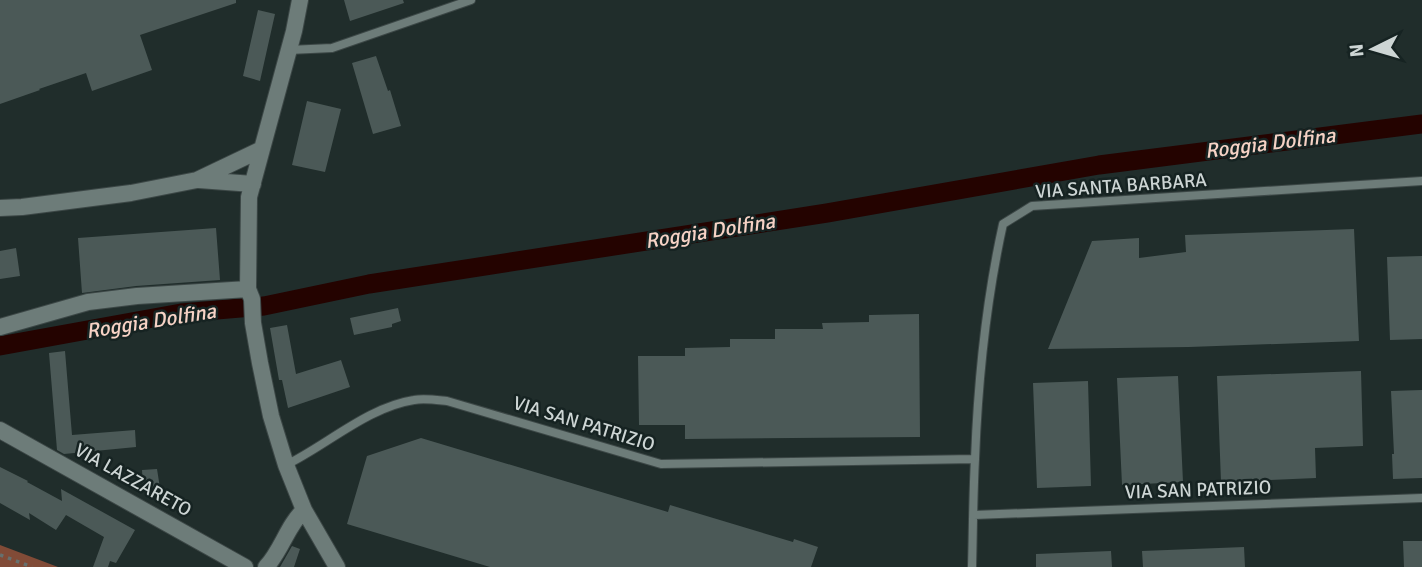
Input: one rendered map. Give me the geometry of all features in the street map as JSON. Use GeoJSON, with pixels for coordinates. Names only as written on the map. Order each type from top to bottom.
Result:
{"type":"FeatureCollection","features":[{"type":"Feature","properties":{"kind":"street"},"geometry":{"type":"LineString","coordinates":[[300,0],[249,197],[250,294],[271,416],[286,465],[304,510],[337,567]]}},
{"type":"Feature","properties":{"kind":"street"},"geometry":{"type":"LineString","coordinates":[[0,208],[131,193],[197,180],[262,149]]}},
{"type":"Feature","properties":{"kind":"street"},"geometry":{"type":"LineString","coordinates":[[197,180],[253,184]]}},
{"type":"Feature","properties":{"kind":"street"},"geometry":{"type":"LineString","coordinates":[[0,327],[88,302],[137,296],[250,294]]}},
{"type":"Feature","properties":{"kind":"street","name":"VIA LAZZARETO"},"geometry":{"type":"LineString","coordinates":[[0,430],[245,567]]}},
{"type":"Feature","properties":{"kind":"street"},"geometry":{"type":"LineString","coordinates":[[266,567],[275,558],[294,519],[304,510]]}},
{"type":"Feature","properties":{"kind":"lane"},"geometry":{"type":"LineString","coordinates":[[289,50],[332,48],[471,0]]}},
{"type":"Feature","properties":{"kind":"lane","name":"VIA SANTA BARBARA"},"geometry":{"type":"LineString","coordinates":[[972,567],[975,459],[984,334],[1003,224],[1032,206],[1422,181]]}},
{"type":"Feature","properties":{"kind":"lane","name":"VIA SAN PATRIZIO"},"geometry":{"type":"LineString","coordinates":[[286,465],[381,410],[415,399],[447,401],[661,464],[975,459]]}},
{"type":"Feature","properties":{"kind":"lane","name":"VIA SAN PATRIZIO"},"geometry":{"type":"LineString","coordinates":[[974,514],[1422,498]]}},
{"type":"Feature","properties":{"kind":"path"},"geometry":{"type":"LineString","coordinates":[[0,555],[32,567]]}},
{"type":"Feature","properties":{"kind":"shaded area"},"geometry":{"type":"Polygon","coordinates":[[[0,545],[58,567],[0,567],[0,545]]]}},
{"type":"Feature","properties":{"kind":"building"},"geometry":{"type":"Polygon","coordinates":[[[0,0],[236,0],[236,3],[140,35],[152,70],[92,91],[86,73],[0,104],[0,0]]]}},
{"type":"Feature","properties":{"kind":"building"},"geometry":{"type":"Polygon","coordinates":[[[344,0],[403,0],[404,3],[350,21],[344,0]]]}},
{"type":"Feature","properties":{"kind":"building"},"geometry":{"type":"Polygon","coordinates":[[[258,10],[275,14],[260,81],[243,76],[258,10]]]}},
{"type":"Feature","properties":{"kind":"building"},"geometry":{"type":"Polygon","coordinates":[[[376,56],[401,126],[373,134],[352,63],[376,56]]]}},
{"type":"Feature","properties":{"kind":"building"},"geometry":{"type":"Polygon","coordinates":[[[307,101],[341,109],[325,172],[292,165],[307,101]]]}},
{"type":"Feature","properties":{"kind":"building"},"geometry":{"type":"Polygon","coordinates":[[[216,228],[220,280],[82,293],[78,238],[216,228]]]}},
{"type":"Feature","properties":{"kind":"building"},"geometry":{"type":"Polygon","coordinates":[[[1354,229],[1359,341],[1048,349],[1092,241],[1139,238],[1139,258],[1186,252],[1185,235],[1354,229]]]}},
{"type":"Feature","properties":{"kind":"building"},"geometry":{"type":"Polygon","coordinates":[[[16,248],[20,276],[0,279],[0,251],[16,248]]]}},
{"type":"Feature","properties":{"kind":"building"},"geometry":{"type":"Polygon","coordinates":[[[1422,256],[1422,339],[1390,340],[1387,257],[1422,256]]]}},
{"type":"Feature","properties":{"kind":"building"},"geometry":{"type":"Polygon","coordinates":[[[398,308],[401,321],[392,324],[392,327],[354,335],[350,318],[398,308]]]}},
{"type":"Feature","properties":{"kind":"building"},"geometry":{"type":"Polygon","coordinates":[[[919,314],[920,437],[685,439],[685,425],[639,425],[638,356],[685,356],[685,348],[730,347],[730,339],[775,339],[775,329],[823,329],[822,323],[869,322],[869,315],[919,314]]]}},
{"type":"Feature","properties":{"kind":"building"},"geometry":{"type":"Polygon","coordinates":[[[287,325],[296,374],[341,360],[350,387],[288,408],[282,380],[279,380],[270,328],[287,325]]]}},
{"type":"Feature","properties":{"kind":"building"},"geometry":{"type":"Polygon","coordinates":[[[65,351],[72,435],[135,430],[136,447],[64,454],[57,450],[49,353],[65,351]]]}},
{"type":"Feature","properties":{"kind":"building"},"geometry":{"type":"Polygon","coordinates":[[[1361,371],[1363,446],[1315,448],[1316,478],[1221,482],[1217,376],[1361,371]]]}},
{"type":"Feature","properties":{"kind":"building"},"geometry":{"type":"Polygon","coordinates":[[[1178,376],[1183,482],[1122,485],[1117,378],[1178,376]]]}},
{"type":"Feature","properties":{"kind":"building"},"geometry":{"type":"Polygon","coordinates":[[[1088,381],[1091,486],[1037,488],[1033,383],[1088,381]]]}},
{"type":"Feature","properties":{"kind":"building"},"geometry":{"type":"Polygon","coordinates":[[[1422,390],[1422,478],[1393,479],[1391,391],[1422,390]]]}},
{"type":"Feature","properties":{"kind":"building"},"geometry":{"type":"Polygon","coordinates":[[[421,438],[668,512],[670,505],[818,547],[811,567],[490,567],[347,524],[367,456],[421,438]]]}},
{"type":"Feature","properties":{"kind":"building"},"geometry":{"type":"Polygon","coordinates":[[[0,467],[62,501],[61,489],[135,530],[116,563],[110,561],[108,567],[93,567],[104,537],[66,515],[56,530],[29,513],[30,520],[0,503],[0,467]]]}},
{"type":"Feature","properties":{"kind":"building"},"geometry":{"type":"Polygon","coordinates":[[[157,469],[160,488],[143,488],[142,470],[157,469]]]}},
{"type":"Feature","properties":{"kind":"building"},"geometry":{"type":"Polygon","coordinates":[[[1403,541],[1422,541],[1422,567],[1404,567],[1403,541]]]}},
{"type":"Feature","properties":{"kind":"building"},"geometry":{"type":"Polygon","coordinates":[[[292,546],[300,549],[294,567],[280,567],[292,546]]]}},
{"type":"Feature","properties":{"kind":"building"},"geometry":{"type":"Polygon","coordinates":[[[1244,547],[1245,567],[1143,567],[1142,551],[1244,547]]]}},
{"type":"Feature","properties":{"kind":"building"},"geometry":{"type":"Polygon","coordinates":[[[1111,551],[1112,567],[1036,567],[1036,554],[1111,551]]]}},
{"type":"Feature","properties":{"kind":"waterway","name":"Roggia Dolfina"},"geometry":{"type":"LineString","coordinates":[[0,346],[181,313],[264,306],[369,284],[827,213],[1099,165],[1422,124]]}}]}
